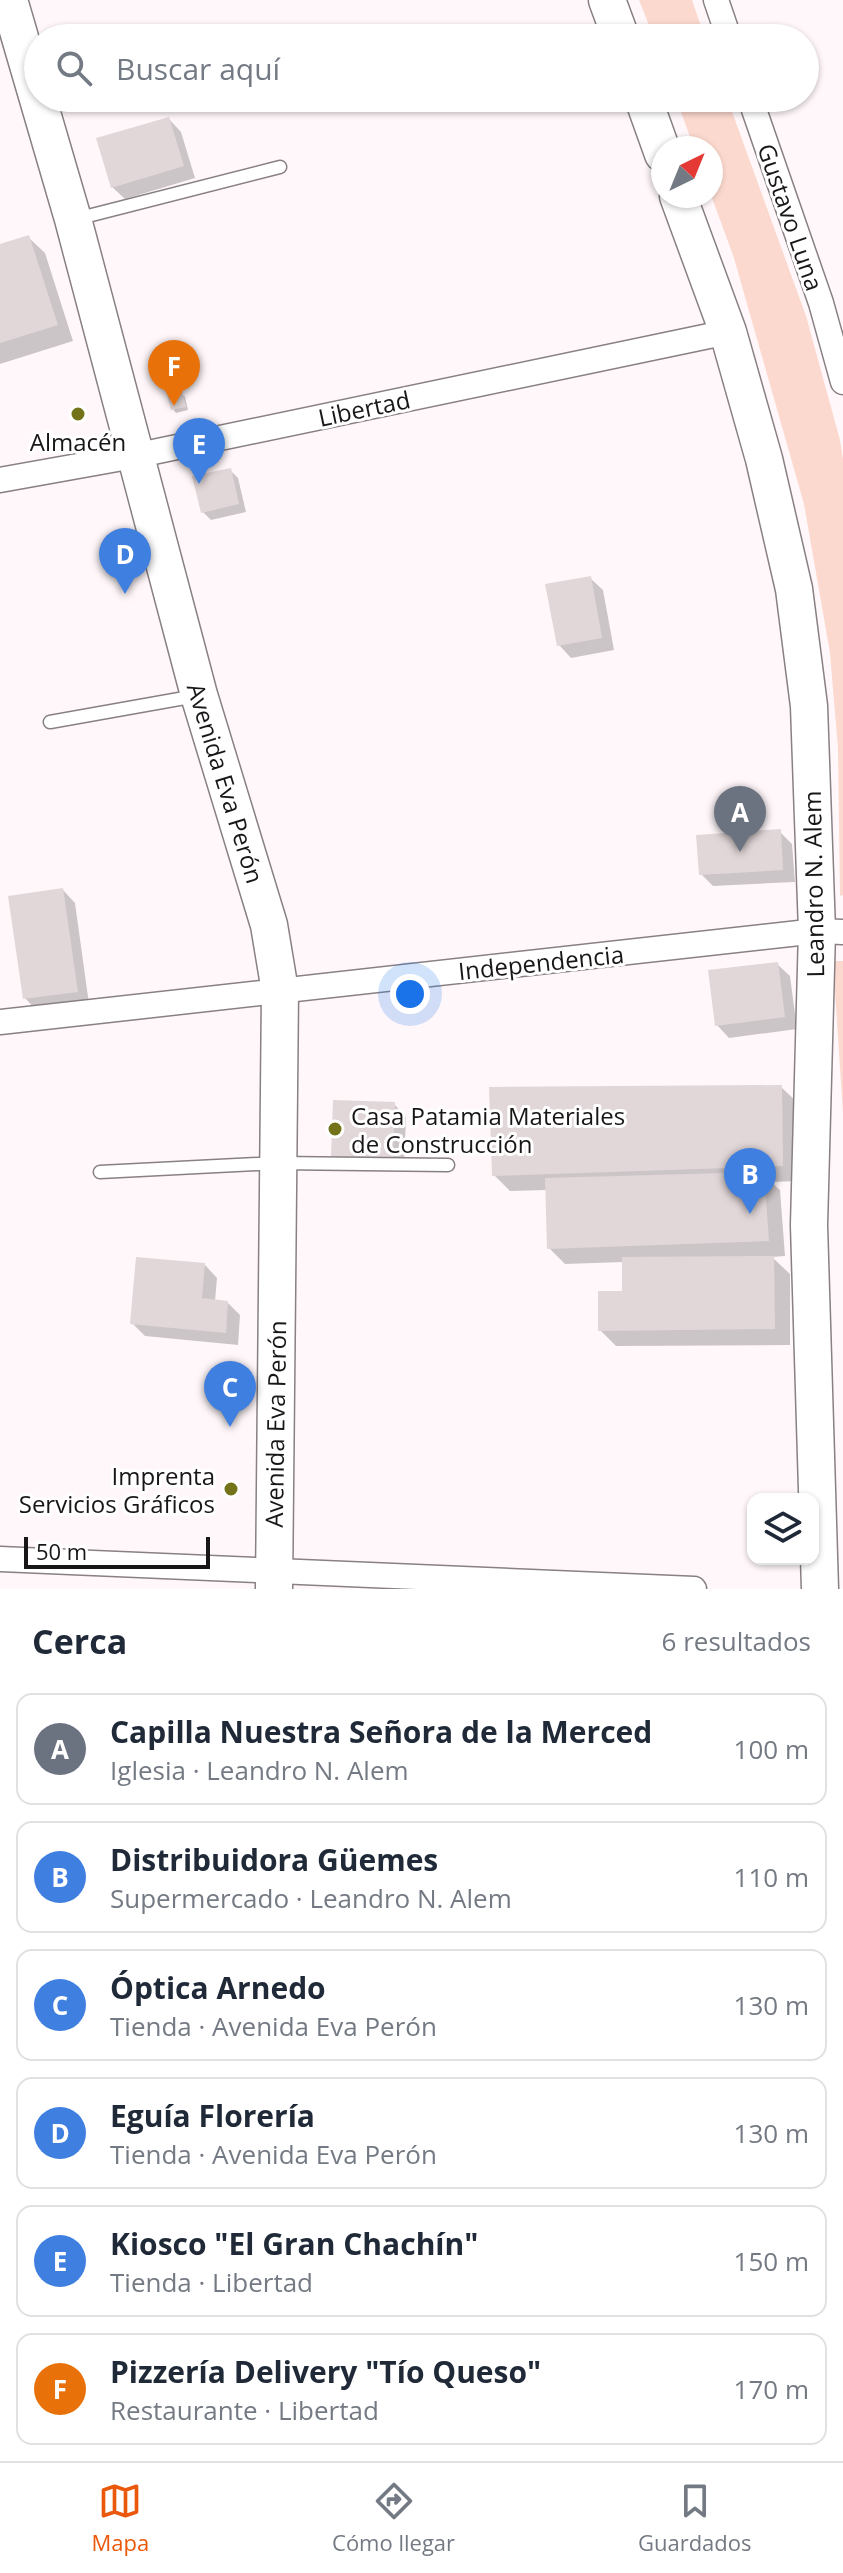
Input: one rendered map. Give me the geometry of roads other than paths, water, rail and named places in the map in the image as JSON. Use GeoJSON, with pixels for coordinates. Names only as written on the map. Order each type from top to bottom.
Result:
{"type":"FeatureCollection","features":[{"type":"Feature","properties":{"kind":"main road"},"geometry":{"type":"LineString","coordinates":[[607,0],[616,24]]}},
{"type":"Feature","properties":{"kind":"main road","name":"Avenida Eva Perón"},"geometry":{"type":"LineString","coordinates":[[13,4],[24,43]]}},
{"type":"Feature","properties":{"kind":"main road","name":"Avenida Eva Perón"},"geometry":{"type":"LineString","coordinates":[[43,112],[199,695],[269,925],[280,991],[274,1580]]}},
{"type":"Feature","properties":{"kind":"main road"},"geometry":{"type":"LineString","coordinates":[[648,112],[657,136]]}},
{"type":"Feature","properties":{"kind":"main road","name":"Leandro N. Alem"},"geometry":{"type":"LineString","coordinates":[[682,208],[728,332],[764,459],[794,589],[809,706],[830,931],[809,1225],[820,1589]]}},
{"type":"Feature","properties":{"kind":"street"},"geometry":{"type":"LineString","coordinates":[[716,0],[724,24]]}},
{"type":"Feature","properties":{"kind":"street","name":"Gustavo Luna"},"geometry":{"type":"LineString","coordinates":[[755,112],[821,303],[843,382]]}},
{"type":"Feature","properties":{"kind":"street","name":"Libertad"},"geometry":{"type":"LineString","coordinates":[[0,480],[134,456],[728,332]]}},
{"type":"Feature","properties":{"kind":"street","name":"Independencia"},"geometry":{"type":"LineString","coordinates":[[0,1022],[830,931]]}},
{"type":"Feature","properties":{"kind":"street"},"geometry":{"type":"LineString","coordinates":[[0,1559],[274,1580],[694,1589]]}},
{"type":"Feature","properties":{"kind":"lane"},"geometry":{"type":"LineString","coordinates":[[73,219],[280,167]]}},
{"type":"Feature","properties":{"kind":"lane"},"geometry":{"type":"LineString","coordinates":[[50,722],[199,695]]}},
{"type":"Feature","properties":{"kind":"lane"},"geometry":{"type":"LineString","coordinates":[[100,1172],[278,1163],[448,1165]]}},
{"type":"Feature","properties":{"kind":"place","name":"Pizzería Delivery \"Tío Queso\""},"geometry":{"type":"Point","coordinates":[174,406]}},
{"type":"Feature","properties":{"kind":"place","name":"Almacén"},"geometry":{"type":"Point","coordinates":[78,414]}},
{"type":"Feature","properties":{"kind":"place","name":"Kiosco \"El Gran Chachín\""},"geometry":{"type":"Point","coordinates":[199,484]}},
{"type":"Feature","properties":{"kind":"place","name":"Eguía Florería"},"geometry":{"type":"Point","coordinates":[125,594]}},
{"type":"Feature","properties":{"kind":"place","name":"Capilla Nuestra Señora de la Merced"},"geometry":{"type":"Point","coordinates":[740,852]}},
{"type":"Feature","properties":{"kind":"place","name":"Casa Patamia Materiales de Construcción"},"geometry":{"type":"Point","coordinates":[335,1129]}},
{"type":"Feature","properties":{"kind":"place","name":"Distribuidora Güemes"},"geometry":{"type":"Point","coordinates":[750,1214]}},
{"type":"Feature","properties":{"kind":"place","name":"Óptica Arnedo"},"geometry":{"type":"Point","coordinates":[230,1427]}},
{"type":"Feature","properties":{"kind":"place","name":"Imprenta Servicios Gráficos"},"geometry":{"type":"Point","coordinates":[231,1489]}}]}
